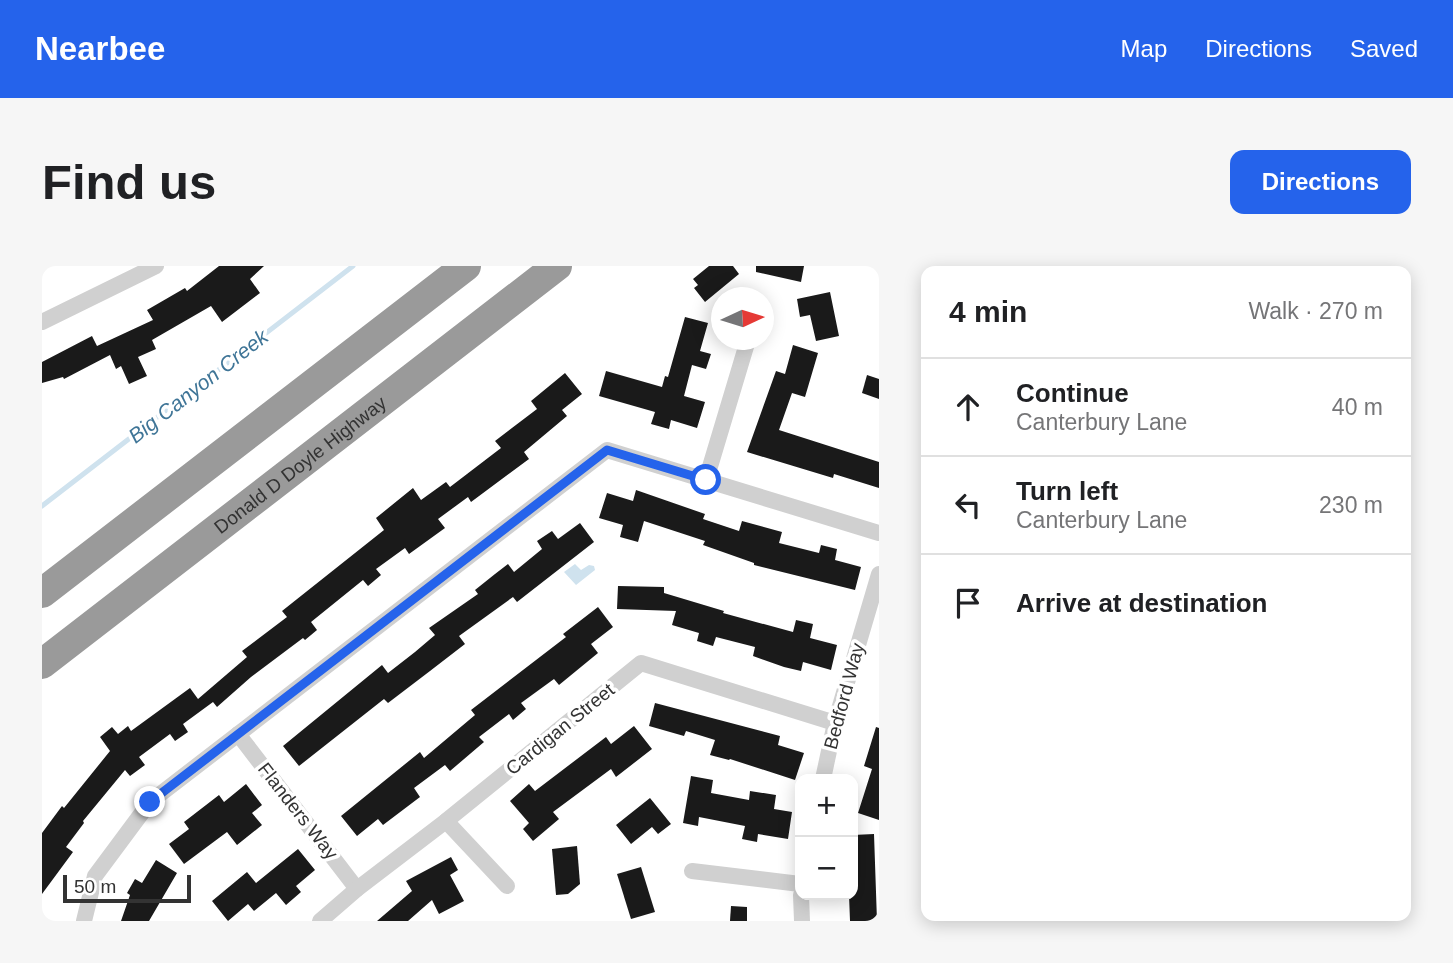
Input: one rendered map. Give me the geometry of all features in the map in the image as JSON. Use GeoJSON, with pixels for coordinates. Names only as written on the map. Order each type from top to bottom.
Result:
{"type":"FeatureCollection","features":[{"type":"Feature","properties":{"kind":"highway"},"geometry":{"type":"LineString","coordinates":[[42,593],[466,266]]}},
{"type":"Feature","properties":{"kind":"highway","name":"Donald D Doyle Highway"},"geometry":{"type":"LineString","coordinates":[[42,664],[557,266]]}},
{"type":"Feature","properties":{"kind":"street"},"geometry":{"type":"LineString","coordinates":[[42,322],[156,266]]}},
{"type":"Feature","properties":{"kind":"street"},"geometry":{"type":"LineString","coordinates":[[706,480],[745,350]]}},
{"type":"Feature","properties":{"kind":"street"},"geometry":{"type":"LineString","coordinates":[[84,921],[95,876],[150,802],[607,450],[879,533]]}},
{"type":"Feature","properties":{"kind":"street","name":"Bedford Way"},"geometry":{"type":"LineString","coordinates":[[824,774],[835,723],[879,574]]}},
{"type":"Feature","properties":{"kind":"street","name":"Cardigan Street"},"geometry":{"type":"LineString","coordinates":[[320,921],[641,663],[835,723]]}},
{"type":"Feature","properties":{"kind":"street","name":"Flanders Way"},"geometry":{"type":"LineString","coordinates":[[238,734],[357,889]]}},
{"type":"Feature","properties":{"kind":"street"},"geometry":{"type":"LineString","coordinates":[[446,821],[507,886]]}},
{"type":"Feature","properties":{"kind":"street"},"geometry":{"type":"LineString","coordinates":[[692,871],[795,883]]}},
{"type":"Feature","properties":{"kind":"street"},"geometry":{"type":"LineString","coordinates":[[802,900],[802,921]]}},
{"type":"Feature","properties":{"kind":"water"},"geometry":{"type":"Polygon","coordinates":[[[575,564],[581,570],[589,565],[594,566],[595,570],[576,585],[564,572],[575,564]]]}},
{"type":"Feature","properties":{"kind":"building"},"geometry":{"type":"Polygon","coordinates":[[[219,266],[264,266],[250,279],[260,293],[222,322],[211,306],[152,340],[156,349],[138,357],[147,376],[129,384],[121,366],[116,369],[110,355],[64,379],[63,377],[42,383],[42,362],[92,336],[97,346],[153,320],[147,310],[185,288],[187,291],[219,266]]]}},
{"type":"Feature","properties":{"kind":"building"},"geometry":{"type":"Polygon","coordinates":[[[709,266],[733,266],[739,274],[723,287],[711,287],[711,297],[705,302],[694,288],[698,285],[693,279],[709,266]]]}},
{"type":"Feature","properties":{"kind":"building"},"geometry":{"type":"Polygon","coordinates":[[[756,266],[804,266],[801,282],[756,272],[756,266]]]}},
{"type":"Feature","properties":{"kind":"building"},"geometry":{"type":"Polygon","coordinates":[[[830,292],[839,336],[816,341],[810,315],[800,317],[797,299],[830,292]]]}},
{"type":"Feature","properties":{"kind":"building"},"geometry":{"type":"Polygon","coordinates":[[[685,317],[708,323],[700,351],[711,354],[706,369],[692,365],[684,396],[705,402],[697,428],[671,420],[669,429],[651,424],[655,412],[599,396],[606,371],[662,387],[665,376],[668,377],[685,317]]]}},
{"type":"Feature","properties":{"kind":"building"},"geometry":{"type":"Polygon","coordinates":[[[793,345],[818,353],[805,397],[792,393],[779,430],[879,462],[879,488],[834,474],[833,478],[747,452],[776,371],[785,374],[793,345]]]}},
{"type":"Feature","properties":{"kind":"building"},"geometry":{"type":"Polygon","coordinates":[[[565,373],[582,394],[562,410],[567,416],[524,452],[529,459],[471,502],[468,497],[438,519],[445,528],[409,554],[405,548],[376,569],[381,575],[368,586],[363,580],[311,622],[317,630],[305,640],[303,638],[251,677],[217,707],[213,702],[183,724],[188,732],[175,741],[170,734],[139,757],[145,765],[130,776],[125,770],[83,821],[66,847],[73,852],[42,894],[42,833],[110,751],[100,737],[112,727],[118,734],[128,726],[131,731],[190,688],[198,699],[247,657],[242,651],[287,617],[282,611],[384,530],[376,518],[413,488],[421,500],[446,482],[450,487],[501,448],[495,441],[537,409],[531,401],[565,373]]]}},
{"type":"Feature","properties":{"kind":"building"},"geometry":{"type":"Polygon","coordinates":[[[867,375],[879,379],[879,399],[862,393],[867,375]]]}},
{"type":"Feature","properties":{"kind":"building"},"geometry":{"type":"Polygon","coordinates":[[[636,490],[705,514],[703,519],[739,531],[742,521],[782,532],[779,543],[819,553],[821,545],[837,549],[835,560],[861,567],[855,590],[754,565],[703,545],[705,541],[644,521],[638,542],[620,537],[623,525],[599,518],[607,493],[633,501],[636,490]]]}},
{"type":"Feature","properties":{"kind":"building"},"geometry":{"type":"Polygon","coordinates":[[[580,523],[594,542],[517,602],[513,597],[459,636],[465,644],[388,703],[384,699],[299,766],[283,746],[382,665],[388,673],[415,652],[435,635],[429,628],[478,594],[475,590],[508,564],[514,572],[542,549],[537,541],[552,531],[558,539],[580,523]]]}},
{"type":"Feature","properties":{"kind":"building"},"geometry":{"type":"Polygon","coordinates":[[[618,586],[664,587],[664,593],[793,632],[796,620],[813,624],[810,638],[837,645],[831,670],[803,662],[801,671],[784,667],[753,656],[755,647],[716,637],[713,646],[697,641],[699,633],[672,625],[676,611],[617,609],[618,586]]]}},
{"type":"Feature","properties":{"kind":"building"},"geometry":{"type":"Polygon","coordinates":[[[598,607],[613,627],[591,644],[598,653],[559,685],[554,679],[521,703],[526,709],[513,720],[509,714],[479,737],[484,742],[450,771],[445,765],[414,788],[420,797],[383,825],[378,819],[357,836],[341,816],[420,752],[424,758],[475,715],[471,710],[566,637],[563,634],[598,607]]]}},
{"type":"Feature","properties":{"kind":"building"},"geometry":{"type":"Polygon","coordinates":[[[655,703],[780,736],[778,745],[804,753],[795,780],[710,755],[715,740],[686,731],[684,736],[649,726],[655,703]]]}},
{"type":"Feature","properties":{"kind":"building"},"geometry":{"type":"Polygon","coordinates":[[[634,726],[652,749],[616,777],[611,769],[553,812],[559,819],[533,841],[523,829],[529,823],[510,801],[529,784],[535,791],[606,737],[611,744],[634,726]]]}},
{"type":"Feature","properties":{"kind":"building"},"geometry":{"type":"Polygon","coordinates":[[[876,727],[879,728],[879,820],[858,813],[872,769],[864,766],[876,727]]]}},
{"type":"Feature","properties":{"kind":"building"},"geometry":{"type":"Polygon","coordinates":[[[691,776],[713,780],[711,793],[749,800],[750,791],[776,795],[774,809],[792,812],[788,839],[758,834],[757,842],[742,839],[745,826],[699,817],[698,826],[683,823],[691,776]]]}},
{"type":"Feature","properties":{"kind":"building"},"geometry":{"type":"Polygon","coordinates":[[[246,784],[262,805],[252,813],[262,825],[237,845],[227,832],[184,864],[169,844],[189,829],[184,822],[219,795],[224,802],[246,784]]]}},
{"type":"Feature","properties":{"kind":"building"},"geometry":{"type":"Polygon","coordinates":[[[650,798],[671,824],[658,834],[652,827],[631,844],[616,825],[650,798]]]}},
{"type":"Feature","properties":{"kind":"building"},"geometry":{"type":"Polygon","coordinates":[[[874,834],[877,921],[850,921],[849,900],[858,900],[858,835],[874,834]]]}},
{"type":"Feature","properties":{"kind":"building"},"geometry":{"type":"Polygon","coordinates":[[[577,846],[580,884],[568,894],[556,895],[552,849],[577,846]]]}},
{"type":"Feature","properties":{"kind":"building"},"geometry":{"type":"Polygon","coordinates":[[[298,849],[315,870],[296,886],[301,892],[286,905],[276,893],[254,911],[248,904],[228,921],[212,901],[247,872],[256,883],[298,849]]]}},
{"type":"Feature","properties":{"kind":"building"},"geometry":{"type":"Polygon","coordinates":[[[451,857],[458,870],[450,875],[464,901],[439,914],[432,900],[408,921],[377,921],[412,891],[406,881],[451,857]]]}},
{"type":"Feature","properties":{"kind":"building"},"geometry":{"type":"Polygon","coordinates":[[[156,860],[177,873],[149,921],[121,921],[130,895],[127,893],[135,879],[142,883],[156,860]]]}},
{"type":"Feature","properties":{"kind":"building"},"geometry":{"type":"Polygon","coordinates":[[[641,867],[655,912],[631,919],[617,874],[641,867]]]}},
{"type":"Feature","properties":{"kind":"building"},"geometry":{"type":"Polygon","coordinates":[[[731,906],[747,907],[747,921],[730,921],[731,906]]]}},
{"type":"Feature","properties":{"kind":"waterway","name":"Big Canyon Creek"},"geometry":{"type":"LineString","coordinates":[[42,506],[353,266]]}},
{"type":"Feature","properties":{"kind":"route"},"geometry":{"type":"LineString","coordinates":[[150,802],[607,450],[706,480]]}}]}
